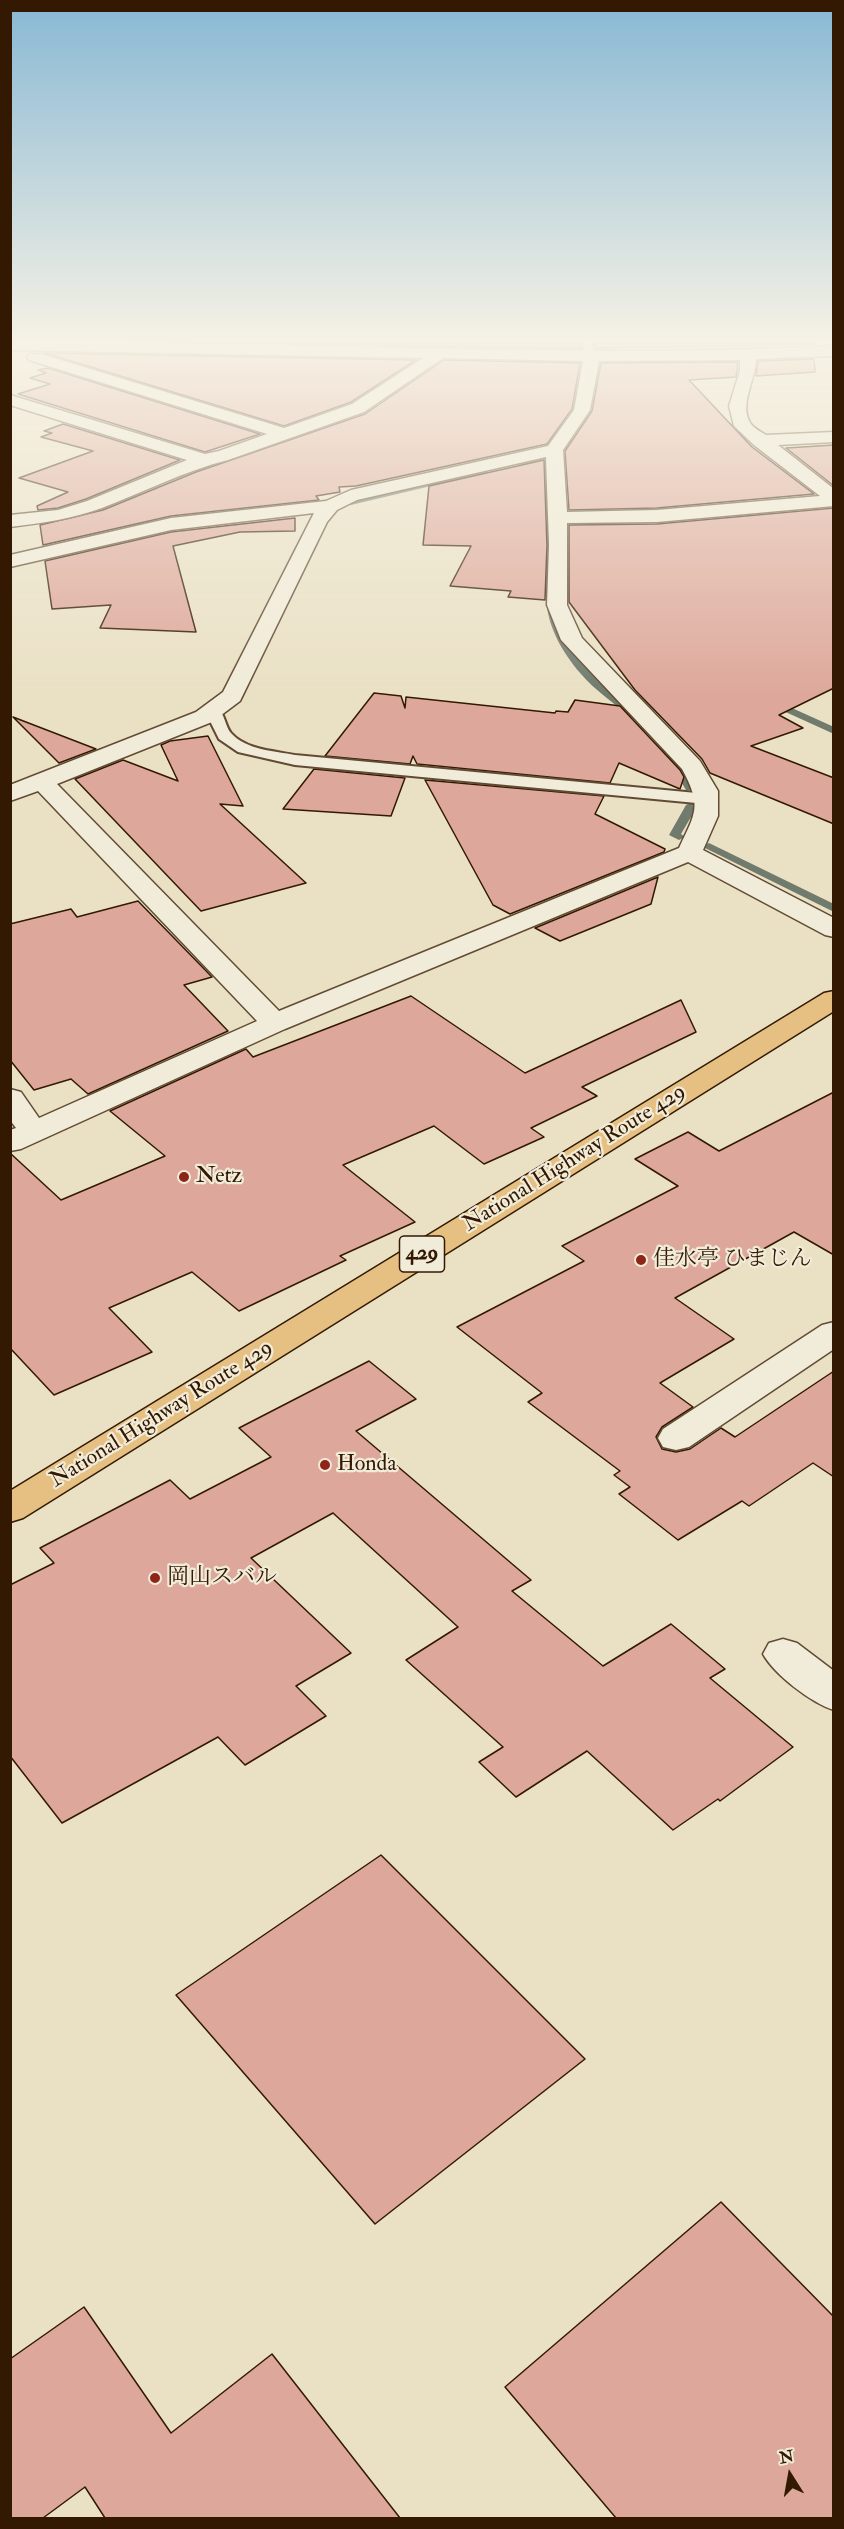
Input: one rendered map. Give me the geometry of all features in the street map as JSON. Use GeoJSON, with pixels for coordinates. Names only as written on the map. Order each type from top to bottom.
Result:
{"type":"FeatureCollection","features":[{"type":"Feature","properties":{"kind":"highway","name":"National Highway Route 429"},"geometry":{"type":"LineString","coordinates":[[10,1509],[834,999]]}},
{"type":"Feature","properties":{"kind":"street"},"geometry":{"type":"LineString","coordinates":[[10,521],[59,514],[94,505],[204,459]]}},
{"type":"Feature","properties":{"kind":"street"},"geometry":{"type":"LineString","coordinates":[[10,561],[171,524],[330,506],[351,496],[514,459]]}},
{"type":"Feature","properties":{"kind":"street"},"geometry":{"type":"LineString","coordinates":[[10,1098],[22,1137],[275,1023],[689,854],[706,816],[706,791],[692,766],[572,640],[557,605],[554,459]]}},
{"type":"Feature","properties":{"kind":"street"},"geometry":{"type":"LineString","coordinates":[[783,459],[834,499]]}},
{"type":"Feature","properties":{"kind":"street"},"geometry":{"type":"LineString","coordinates":[[557,519],[644,517],[834,499]]}},
{"type":"Feature","properties":{"kind":"street"},"geometry":{"type":"LineString","coordinates":[[10,794],[204,717],[232,696],[318,520],[330,506]]}},
{"type":"Feature","properties":{"kind":"street"},"geometry":{"type":"LineString","coordinates":[[42,782],[275,1023]]}},
{"type":"Feature","properties":{"kind":"street"},"geometry":{"type":"LineString","coordinates":[[689,854],[834,929]]}},
{"type":"Feature","properties":{"kind":"street"},"geometry":{"type":"LineString","coordinates":[[676,1438],[834,1333]]}},
{"type":"Feature","properties":{"kind":"street"},"geometry":{"type":"LineString","coordinates":[[783,1654],[834,1694]]}},
{"type":"Feature","properties":{"kind":"lane"},"geometry":{"type":"LineString","coordinates":[[213,711],[225,736],[244,749],[294,760],[707,799]]}},
{"type":"Feature","properties":{"kind":"building"},"geometry":{"type":"Polygon","coordinates":[[[71,459],[180,460],[86,499],[58,508],[38,510],[37,506],[68,492],[19,478],[71,459]]]}},
{"type":"Feature","properties":{"kind":"building"},"geometry":{"type":"Polygon","coordinates":[[[234,459],[479,459],[356,486],[339,487],[340,492],[316,496],[319,500],[171,516],[43,545],[40,525],[103,510],[234,459]]]}},
{"type":"Feature","properties":{"kind":"building"},"geometry":{"type":"Polygon","coordinates":[[[566,459],[768,459],[814,494],[657,508],[569,510],[566,459]]]}},
{"type":"Feature","properties":{"kind":"building"},"geometry":{"type":"Polygon","coordinates":[[[800,459],[834,459],[834,486],[800,459]]]}},
{"type":"Feature","properties":{"kind":"building"},"geometry":{"type":"Polygon","coordinates":[[[544,460],[547,545],[545,600],[508,597],[511,591],[450,586],[471,546],[423,545],[429,486],[544,460]]]}},
{"type":"Feature","properties":{"kind":"building"},"geometry":{"type":"Polygon","coordinates":[[[834,508],[834,688],[779,715],[803,728],[751,746],[834,778],[834,824],[710,773],[702,759],[635,690],[569,602],[569,525],[657,524],[834,508]]]}},
{"type":"Feature","properties":{"kind":"building"},"geometry":{"type":"Polygon","coordinates":[[[295,518],[295,531],[240,532],[173,546],[196,632],[100,628],[111,605],[52,609],[45,561],[171,532],[295,518]]]}},
{"type":"Feature","properties":{"kind":"building"},"geometry":{"type":"Polygon","coordinates":[[[374,693],[401,696],[405,708],[406,697],[555,713],[556,711],[568,712],[575,700],[620,706],[684,777],[680,789],[619,763],[610,783],[417,764],[413,756],[410,764],[325,756],[374,693]]]}},
{"type":"Feature","properties":{"kind":"building"},"geometry":{"type":"Polygon","coordinates":[[[13,717],[96,749],[59,763],[13,717]]]}},
{"type":"Feature","properties":{"kind":"building"},"geometry":{"type":"Polygon","coordinates":[[[208,736],[243,806],[220,804],[306,883],[201,911],[75,779],[123,760],[178,781],[161,745],[170,741],[208,736]]]}},
{"type":"Feature","properties":{"kind":"building"},"geometry":{"type":"Polygon","coordinates":[[[314,769],[405,778],[391,816],[283,809],[314,769]]]}},
{"type":"Feature","properties":{"kind":"building"},"geometry":{"type":"Polygon","coordinates":[[[425,780],[604,796],[595,814],[665,849],[664,852],[510,914],[493,905],[425,780]]]}},
{"type":"Feature","properties":{"kind":"building"},"geometry":{"type":"Polygon","coordinates":[[[658,877],[651,904],[560,941],[535,928],[658,877]]]}},
{"type":"Feature","properties":{"kind":"building"},"geometry":{"type":"Polygon","coordinates":[[[138,901],[212,977],[184,985],[228,1031],[88,1094],[71,1079],[34,1090],[10,1060],[10,924],[71,909],[77,917],[138,901]]]}},
{"type":"Feature","properties":{"kind":"building"},"geometry":{"type":"Polygon","coordinates":[[[411,996],[525,1073],[681,1000],[696,1032],[582,1087],[597,1096],[531,1128],[544,1137],[484,1164],[434,1126],[343,1165],[415,1222],[340,1256],[346,1260],[239,1311],[192,1272],[109,1308],[152,1352],[54,1395],[10,1348],[10,1153],[61,1200],[165,1156],[110,1111],[246,1049],[253,1057],[411,996]]]}},
{"type":"Feature","properties":{"kind":"building"},"geometry":{"type":"Polygon","coordinates":[[[834,1092],[834,1255],[794,1232],[675,1298],[734,1339],[660,1383],[693,1407],[662,1427],[656,1437],[662,1449],[676,1452],[690,1449],[721,1428],[735,1437],[834,1371],[834,1477],[813,1463],[749,1506],[742,1501],[678,1540],[619,1494],[630,1487],[614,1475],[620,1471],[528,1402],[542,1393],[457,1327],[584,1261],[562,1246],[678,1186],[635,1159],[688,1132],[719,1151],[834,1092]]]}},
{"type":"Feature","properties":{"kind":"building"},"geometry":{"type":"Polygon","coordinates":[[[369,1361],[416,1399],[356,1431],[531,1580],[512,1591],[603,1666],[671,1624],[725,1669],[710,1678],[793,1747],[720,1801],[718,1799],[673,1830],[587,1751],[516,1797],[479,1762],[503,1747],[406,1660],[458,1627],[333,1513],[251,1558],[351,1653],[296,1686],[326,1716],[245,1765],[218,1737],[62,1823],[10,1756],[10,1585],[54,1563],[40,1548],[170,1480],[190,1499],[271,1457],[239,1428],[369,1361]]]}},
{"type":"Feature","properties":{"kind":"building"},"geometry":{"type":"Polygon","coordinates":[[[381,1855],[585,2059],[375,2224],[176,1995],[381,1855]]]}},
{"type":"Feature","properties":{"kind":"building"},"geometry":{"type":"Polygon","coordinates":[[[721,2202],[834,2317],[834,2518],[616,2518],[505,2387],[721,2202]]]}},
{"type":"Feature","properties":{"kind":"building"},"geometry":{"type":"Polygon","coordinates":[[[84,2307],[171,2433],[272,2354],[400,2518],[105,2518],[85,2487],[43,2518],[10,2518],[10,2359],[84,2307]]]}},
{"type":"Feature","properties":{"kind":"waterway"},"geometry":{"type":"LineString","coordinates":[[518,463],[536,459]]}},
{"type":"Feature","properties":{"kind":"waterway"},"geometry":{"type":"LineString","coordinates":[[536,459],[545,461],[550,510],[548,594],[556,627],[565,645],[586,674],[633,715]]}},
{"type":"Feature","properties":{"kind":"waterway"},"geometry":{"type":"LineString","coordinates":[[351,502],[483,471]]}},
{"type":"Feature","properties":{"kind":"waterway"},"geometry":{"type":"LineString","coordinates":[[772,702],[834,731]]}},
{"type":"Feature","properties":{"kind":"waterway"},"geometry":{"type":"LineString","coordinates":[[666,750],[684,775],[690,788]]}},
{"type":"Feature","properties":{"kind":"waterway"},"geometry":{"type":"LineString","coordinates":[[679,837],[675,835],[692,805]]}},
{"type":"Feature","properties":{"kind":"waterway"},"geometry":{"type":"LineString","coordinates":[[709,846],[834,909]]}},
{"type":"Feature","properties":{"kind":"place","name":"Netz"},"geometry":{"type":"Point","coordinates":[184,1177]}},
{"type":"Feature","properties":{"kind":"place","name":"佳水亭 ひまじん"},"geometry":{"type":"Point","coordinates":[641,1260]}},
{"type":"Feature","properties":{"kind":"place","name":"Honda"},"geometry":{"type":"Point","coordinates":[325,1465]}},
{"type":"Feature","properties":{"kind":"place","name":"岡山スバル"},"geometry":{"type":"Point","coordinates":[155,1578]}}]}
